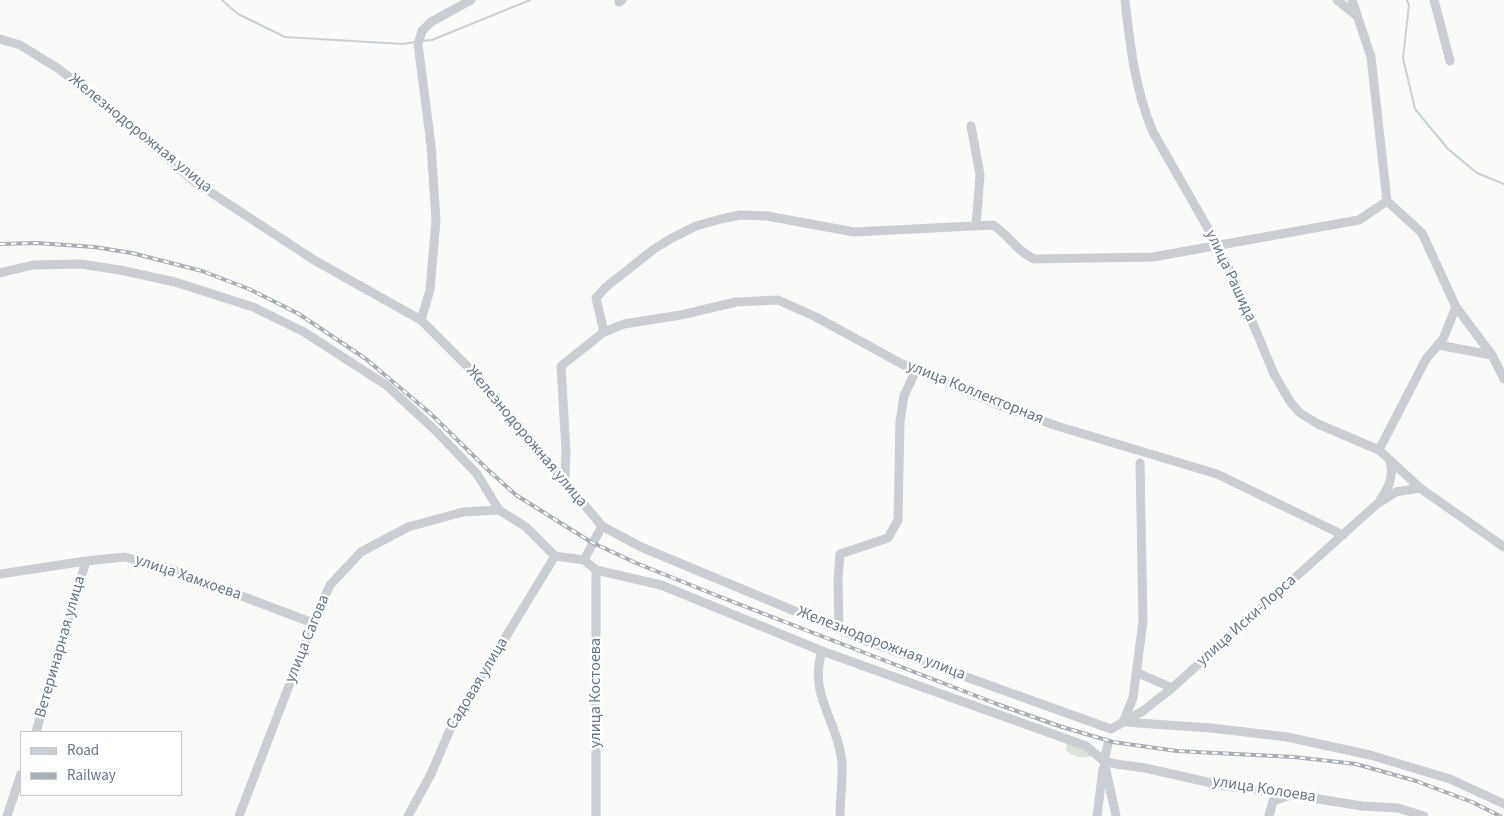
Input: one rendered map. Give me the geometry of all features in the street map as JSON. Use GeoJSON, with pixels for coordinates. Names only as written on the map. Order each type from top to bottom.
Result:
{"type":"FeatureCollection","features":[{"type":"Feature","properties":{"kind":"street"},"geometry":{"type":"LineString","coordinates":[[421,320],[430,290],[436,220],[431,145],[418,44],[422,31],[431,22],[471,0]]}},
{"type":"Feature","properties":{"kind":"street","name":"улица Рашида"},"geometry":{"type":"LineString","coordinates":[[1126,0],[1132,58],[1146,117],[1218,246],[1236,283],[1274,374],[1291,403],[1300,413],[1318,424],[1378,450],[1420,488],[1504,548]]}},
{"type":"Feature","properties":{"kind":"street"},"geometry":{"type":"LineString","coordinates":[[1337,0],[1358,17]]}},
{"type":"Feature","properties":{"kind":"street"},"geometry":{"type":"LineString","coordinates":[[1352,0],[1371,57],[1386,201],[1422,233],[1456,307],[1492,355],[1504,379]]}},
{"type":"Feature","properties":{"kind":"street"},"geometry":{"type":"LineString","coordinates":[[1434,0],[1450,61]]}},
{"type":"Feature","properties":{"kind":"street","name":"Железнодорожная улица"},"geometry":{"type":"LineString","coordinates":[[0,39],[20,45],[59,69],[121,118],[195,182],[314,260],[421,320],[476,375],[602,526],[641,547],[878,646],[1112,729]]}},
{"type":"Feature","properties":{"kind":"street"},"geometry":{"type":"LineString","coordinates":[[971,126],[980,176],[976,226]]}},
{"type":"Feature","properties":{"kind":"street"},"geometry":{"type":"LineString","coordinates":[[604,332],[596,298],[606,287],[654,249],[672,238],[696,226],[721,218],[740,215],[767,216],[854,232],[993,225],[1002,231],[1022,253],[1034,260],[1153,257],[1359,220],[1386,201]]}},
{"type":"Feature","properties":{"kind":"street"},"geometry":{"type":"LineString","coordinates":[[0,273],[34,265],[81,264],[175,282],[253,307],[304,332],[386,385],[435,430],[477,474],[499,510],[526,527],[555,556],[584,560],[596,570],[661,585],[822,651],[1086,746],[1104,761],[1116,816]]}},
{"type":"Feature","properties":{"kind":"street","name":"улица Коллекторная"},"geometry":{"type":"LineString","coordinates":[[565,481],[566,451],[561,366],[604,332],[624,324],[681,315],[736,302],[778,300],[816,317],[916,370],[1004,407],[1058,426],[1217,474],[1343,535]]}},
{"type":"Feature","properties":{"kind":"street"},"geometry":{"type":"LineString","coordinates":[[1378,450],[1426,359],[1443,338],[1456,307]]}},
{"type":"Feature","properties":{"kind":"street"},"geometry":{"type":"LineString","coordinates":[[1438,345],[1492,355]]}},
{"type":"Feature","properties":{"kind":"street"},"geometry":{"type":"LineString","coordinates":[[839,629],[838,580],[840,554],[888,538],[898,520],[900,421],[904,396],[916,370]]}},
{"type":"Feature","properties":{"kind":"street"},"geometry":{"type":"LineString","coordinates":[[1377,504],[1390,484],[1392,472],[1390,461]]}},
{"type":"Feature","properties":{"kind":"street"},"geometry":{"type":"LineString","coordinates":[[1140,463],[1143,621],[1138,673],[1133,698],[1123,722],[1211,728],[1287,737],[1370,755],[1450,779],[1504,804]]}},
{"type":"Feature","properties":{"kind":"street"},"geometry":{"type":"LineString","coordinates":[[1377,504],[1396,492],[1420,488]]}},
{"type":"Feature","properties":{"kind":"street","name":"улица Иски-Лорса"},"geometry":{"type":"LineString","coordinates":[[1112,729],[1142,711],[1172,688],[1377,504]]}},
{"type":"Feature","properties":{"kind":"street","name":"улица Сагова"},"geometry":{"type":"LineString","coordinates":[[238,816],[313,623],[330,585],[361,552],[408,527],[463,512],[499,510]]}},
{"type":"Feature","properties":{"kind":"street"},"geometry":{"type":"LineString","coordinates":[[584,560],[602,526]]}},
{"type":"Feature","properties":{"kind":"street","name":"Садовая улица"},"geometry":{"type":"LineString","coordinates":[[408,816],[431,774],[452,726],[555,556]]}},
{"type":"Feature","properties":{"kind":"street","name":"улица Хамхоева"},"geometry":{"type":"LineString","coordinates":[[0,574],[126,557],[170,569],[313,623]]}},
{"type":"Feature","properties":{"kind":"street","name":"Ветеринарная улица"},"geometry":{"type":"LineString","coordinates":[[36,731],[86,561]]}},
{"type":"Feature","properties":{"kind":"street","name":"улица Костоева"},"geometry":{"type":"LineString","coordinates":[[596,570],[596,816]]}},
{"type":"Feature","properties":{"kind":"street"},"geometry":{"type":"LineString","coordinates":[[822,651],[817,676],[842,762],[840,816]]}},
{"type":"Feature","properties":{"kind":"street"},"geometry":{"type":"LineString","coordinates":[[1138,673],[1172,688]]}},
{"type":"Feature","properties":{"kind":"street"},"geometry":{"type":"LineString","coordinates":[[1142,711],[1142,718],[1146,725]]}},
{"type":"Feature","properties":{"kind":"street"},"geometry":{"type":"LineString","coordinates":[[1097,816],[1104,761],[1112,729]]}},
{"type":"Feature","properties":{"kind":"street","name":"улица Колоева"},"geometry":{"type":"LineString","coordinates":[[1104,761],[1146,768],[1225,786],[1292,794],[1424,816]]}},
{"type":"Feature","properties":{"kind":"street"},"geometry":{"type":"LineString","coordinates":[[6,816],[20,777]]}},
{"type":"Feature","properties":{"kind":"street"},"geometry":{"type":"LineString","coordinates":[[1269,816],[1273,801],[1292,794]]}},
{"type":"Feature","properties":{"kind":"shaded area"},"geometry":{"type":"Polygon","coordinates":[[[1067,743],[1079,746],[1092,756],[1075,756],[1066,750],[1067,743]]]}},
{"type":"Feature","properties":{"kind":"waterway"},"geometry":{"type":"LineString","coordinates":[[222,0],[238,14],[285,37],[403,44],[415,42]]}},
{"type":"Feature","properties":{"kind":"waterway"},"geometry":{"type":"LineString","coordinates":[[422,41],[432,40],[530,0]]}},
{"type":"Feature","properties":{"kind":"waterway"},"geometry":{"type":"LineString","coordinates":[[1407,0],[1409,5],[1403,58],[1415,109],[1448,149],[1477,173],[1504,184]]}},
{"type":"Feature","properties":{"kind":"railway"},"geometry":{"type":"LineString","coordinates":[[0,244],[36,243],[94,247],[132,253],[202,271],[249,289],[299,314],[366,359],[431,414],[516,495],[591,542],[636,563],[718,596],[997,704],[1059,726],[1113,742],[1177,751],[1294,757],[1356,764],[1416,781],[1472,802],[1500,816]]}}]}
